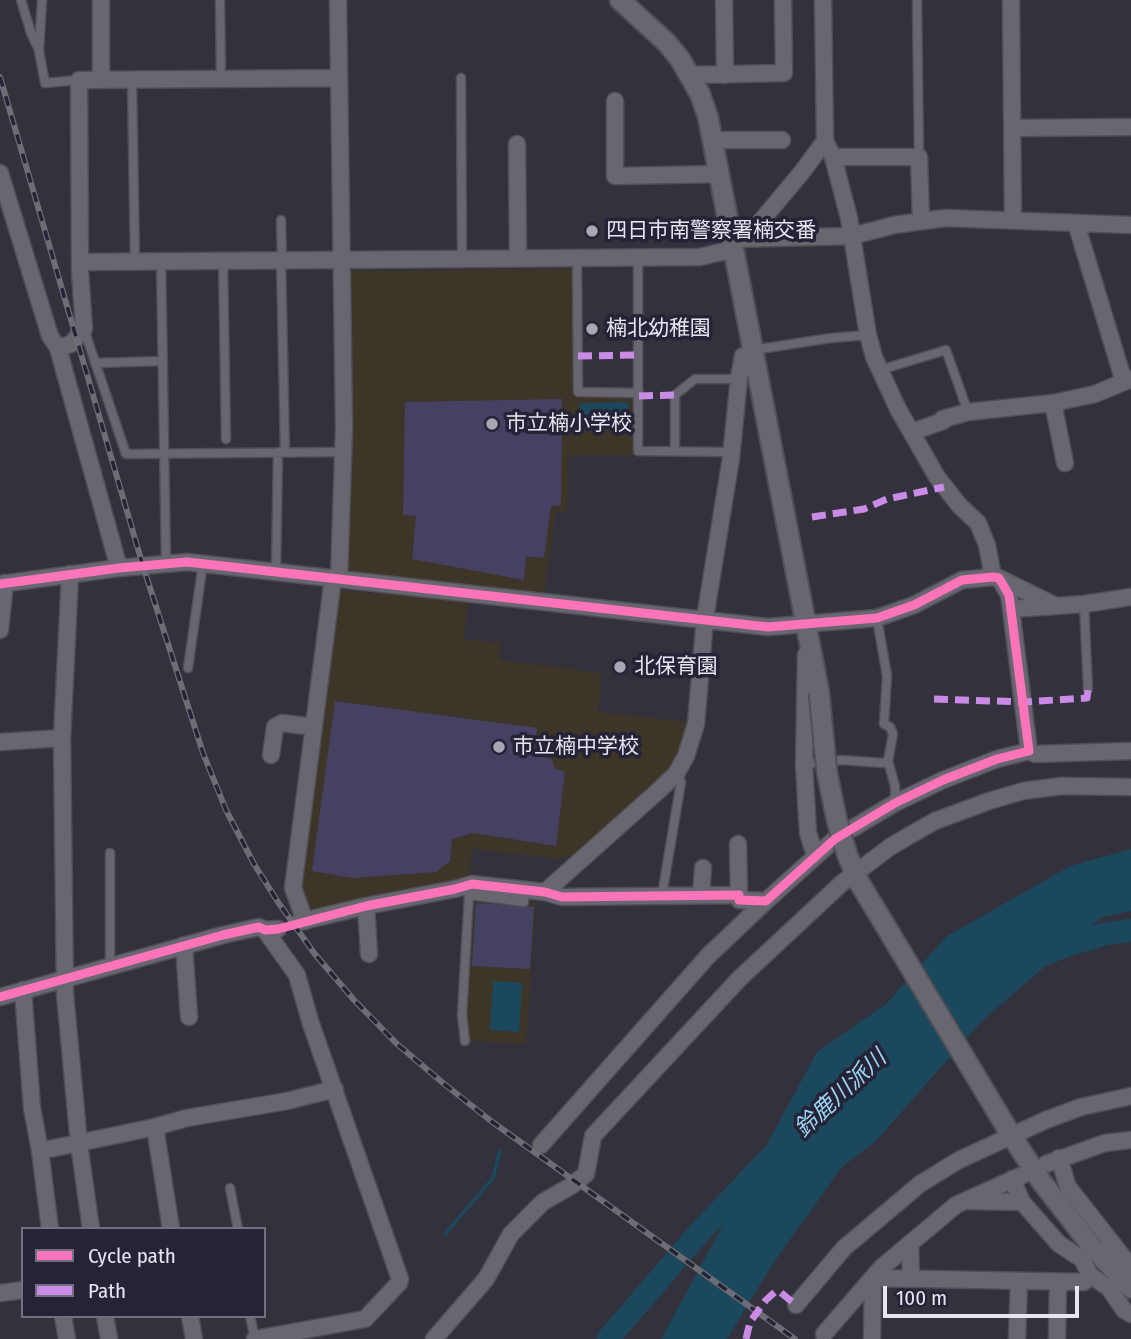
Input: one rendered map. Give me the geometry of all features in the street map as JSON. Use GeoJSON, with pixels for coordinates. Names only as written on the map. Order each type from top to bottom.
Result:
{"type":"FeatureCollection","features":[{"type":"Feature","properties":{"kind":"street"},"geometry":{"type":"LineString","coordinates":[[101,0],[101,80]]}},
{"type":"Feature","properties":{"kind":"street"},"geometry":{"type":"LineString","coordinates":[[338,0],[343,452],[336,579],[293,888],[302,921],[366,906],[468,890],[482,883],[573,897],[739,895]]}},
{"type":"Feature","properties":{"kind":"street"},"geometry":{"type":"LineString","coordinates":[[620,0],[667,43],[689,75],[708,117],[737,243],[754,352],[813,652],[827,773],[837,821],[857,877],[1009,1132],[1061,1208],[1093,1248],[1131,1288]]}},
{"type":"Feature","properties":{"kind":"street"},"geometry":{"type":"LineString","coordinates":[[724,0],[725,75]]}},
{"type":"Feature","properties":{"kind":"street"},"geometry":{"type":"LineString","coordinates":[[689,75],[784,73],[783,0]]}},
{"type":"Feature","properties":{"kind":"street"},"geometry":{"type":"LineString","coordinates":[[823,0],[825,141],[833,157],[852,236],[868,335],[880,370],[912,432],[948,493],[978,523],[996,577],[1009,595],[1029,751]]}},
{"type":"Feature","properties":{"kind":"street"},"geometry":{"type":"LineString","coordinates":[[1011,0],[1013,220]]}},
{"type":"Feature","properties":{"kind":"street"},"geometry":{"type":"LineString","coordinates":[[58,348],[71,344],[84,329],[79,80],[337,78]]}},
{"type":"Feature","properties":{"kind":"street"},"geometry":{"type":"LineString","coordinates":[[615,101],[615,176],[719,174]]}},
{"type":"Feature","properties":{"kind":"street"},"geometry":{"type":"LineString","coordinates":[[1013,128],[1131,127]]}},
{"type":"Feature","properties":{"kind":"street"},"geometry":{"type":"LineString","coordinates":[[713,140],[782,140]]}},
{"type":"Feature","properties":{"kind":"street"},"geometry":{"type":"LineString","coordinates":[[737,243],[803,172],[825,141]]}},
{"type":"Feature","properties":{"kind":"street"},"geometry":{"type":"LineString","coordinates":[[517,144],[517,258]]}},
{"type":"Feature","properties":{"kind":"street"},"geometry":{"type":"LineString","coordinates":[[833,157],[919,157],[921,221]]}},
{"type":"Feature","properties":{"kind":"street"},"geometry":{"type":"LineString","coordinates":[[0,173],[50,336],[58,348],[119,568]]}},
{"type":"Feature","properties":{"kind":"street"},"geometry":{"type":"LineString","coordinates":[[82,262],[700,257],[737,243],[852,236],[921,221],[977,218],[1131,225]]}},
{"type":"Feature","properties":{"kind":"street"},"geometry":{"type":"LineString","coordinates":[[912,432],[968,412],[1054,404],[1095,394],[1127,381],[1076,223]]}},
{"type":"Feature","properties":{"kind":"street"},"geometry":{"type":"LineString","coordinates":[[545,892],[676,774],[686,756],[696,724],[705,618],[731,458],[743,356],[754,352]]}},
{"type":"Feature","properties":{"kind":"street"},"geometry":{"type":"LineString","coordinates":[[1054,404],[1065,463]]}},
{"type":"Feature","properties":{"kind":"street"},"geometry":{"type":"LineString","coordinates":[[0,630],[3,584],[166,562],[203,563],[768,627],[877,618],[914,604],[962,580],[996,577],[1056,606]]}},
{"type":"Feature","properties":{"kind":"street"},"geometry":{"type":"LineString","coordinates":[[70,574],[62,738],[65,987],[79,1144],[91,1227]]}},
{"type":"Feature","properties":{"kind":"street"},"geometry":{"type":"LineString","coordinates":[[1011,609],[1084,604],[1131,597]]}},
{"type":"Feature","properties":{"kind":"street"},"geometry":{"type":"LineString","coordinates":[[813,652],[806,655],[804,764],[808,833],[815,855]]}},
{"type":"Feature","properties":{"kind":"street"},"geometry":{"type":"LineString","coordinates":[[271,755],[275,727],[282,723],[314,727]]}},
{"type":"Feature","properties":{"kind":"street"},"geometry":{"type":"LineString","coordinates":[[0,742],[62,738]]}},
{"type":"Feature","properties":{"kind":"street"},"geometry":{"type":"LineString","coordinates":[[541,1145],[708,956],[815,855],[843,841],[895,803],[982,765],[1029,751],[1035,754],[1131,751]]}},
{"type":"Feature","properties":{"kind":"street"},"geometry":{"type":"LineString","coordinates":[[434,1339],[485,1279],[511,1234],[543,1202],[586,1174],[593,1136],[740,978],[801,919],[857,877],[890,846],[935,821],[1023,791],[1061,786],[1131,787]]}},
{"type":"Feature","properties":{"kind":"street"},"geometry":{"type":"LineString","coordinates":[[738,844],[739,900],[766,901]]}},
{"type":"Feature","properties":{"kind":"street"},"geometry":{"type":"LineString","coordinates":[[701,895],[703,868]]}},
{"type":"Feature","properties":{"kind":"street"},"geometry":{"type":"LineString","coordinates":[[366,906],[369,954]]}},
{"type":"Feature","properties":{"kind":"street"},"geometry":{"type":"LineString","coordinates":[[0,997],[24,997],[65,987],[113,965],[184,945],[259,927],[271,930],[297,975],[310,1021],[398,1271],[399,1283],[365,1319],[255,1339]]}},
{"type":"Feature","properties":{"kind":"street"},"geometry":{"type":"LineString","coordinates":[[184,945],[189,1017]]}},
{"type":"Feature","properties":{"kind":"street"},"geometry":{"type":"LineString","coordinates":[[24,997],[32,1108],[50,1227]]}},
{"type":"Feature","properties":{"kind":"street"},"geometry":{"type":"LineString","coordinates":[[40,1151],[335,1089]]}},
{"type":"Feature","properties":{"kind":"street"},"geometry":{"type":"LineString","coordinates":[[796,1305],[844,1248],[881,1214],[920,1184],[1009,1132],[1081,1107],[1131,1096]]}},
{"type":"Feature","properties":{"kind":"street"},"geometry":{"type":"LineString","coordinates":[[1109,1099],[1131,1102]]}},
{"type":"Feature","properties":{"kind":"street"},"geometry":{"type":"LineString","coordinates":[[155,1127],[171,1227]]}},
{"type":"Feature","properties":{"kind":"street"},"geometry":{"type":"LineString","coordinates":[[1131,1140],[1105,1143],[1053,1161],[1068,1187],[1131,1267]]}},
{"type":"Feature","properties":{"kind":"street"},"geometry":{"type":"LineString","coordinates":[[824,1334],[847,1305],[910,1243],[963,1201],[1018,1176],[1022,1202],[1059,1244],[1082,1259],[1090,1275],[1109,1288],[1124,1310],[1131,1314]]}},
{"type":"Feature","properties":{"kind":"street"},"geometry":{"type":"LineString","coordinates":[[963,1201],[1022,1202]]}},
{"type":"Feature","properties":{"kind":"street"},"geometry":{"type":"LineString","coordinates":[[910,1243],[911,1278]]}},
{"type":"Feature","properties":{"kind":"street"},"geometry":{"type":"LineString","coordinates":[[873,1278],[1084,1282],[1090,1275]]}},
{"type":"Feature","properties":{"kind":"street"},"geometry":{"type":"LineString","coordinates":[[872,1339],[873,1278]]}},
{"type":"Feature","properties":{"kind":"street"},"geometry":{"type":"LineString","coordinates":[[1017,1339],[1019,1281]]}},
{"type":"Feature","properties":{"kind":"street"},"geometry":{"type":"LineString","coordinates":[[1057,1339],[1058,1282]]}},
{"type":"Feature","properties":{"kind":"street"},"geometry":{"type":"LineString","coordinates":[[0,1293],[21,1290]]}},
{"type":"Feature","properties":{"kind":"street"},"geometry":{"type":"LineString","coordinates":[[63,1318],[67,1339]]}},
{"type":"Feature","properties":{"kind":"street"},"geometry":{"type":"LineString","coordinates":[[105,1318],[109,1339]]}},
{"type":"Feature","properties":{"kind":"street"},"geometry":{"type":"LineString","coordinates":[[190,1318],[194,1339]]}},
{"type":"Feature","properties":{"kind":"lane"},"geometry":{"type":"LineString","coordinates":[[21,0],[39,51]]}},
{"type":"Feature","properties":{"kind":"lane"},"geometry":{"type":"LineString","coordinates":[[41,0],[39,51],[45,83],[79,80]]}},
{"type":"Feature","properties":{"kind":"lane"},"geometry":{"type":"LineString","coordinates":[[220,0],[221,79]]}},
{"type":"Feature","properties":{"kind":"lane"},"geometry":{"type":"LineString","coordinates":[[917,0],[919,157]]}},
{"type":"Feature","properties":{"kind":"lane"},"geometry":{"type":"LineString","coordinates":[[461,78],[462,258]]}},
{"type":"Feature","properties":{"kind":"lane"},"geometry":{"type":"LineString","coordinates":[[132,81],[135,262]]}},
{"type":"Feature","properties":{"kind":"lane"},"geometry":{"type":"LineString","coordinates":[[276,572],[281,452],[281,220]]}},
{"type":"Feature","properties":{"kind":"lane"},"geometry":{"type":"LineString","coordinates":[[638,257],[638,451],[730,452]]}},
{"type":"Feature","properties":{"kind":"lane"},"geometry":{"type":"LineString","coordinates":[[577,258],[578,392],[639,393]]}},
{"type":"Feature","properties":{"kind":"lane"},"geometry":{"type":"LineString","coordinates":[[223,260],[226,439]]}},
{"type":"Feature","properties":{"kind":"lane"},"geometry":{"type":"LineString","coordinates":[[161,261],[166,562]]}},
{"type":"Feature","properties":{"kind":"lane"},"geometry":{"type":"LineString","coordinates":[[84,329],[126,454],[343,452]]}},
{"type":"Feature","properties":{"kind":"lane"},"geometry":{"type":"LineString","coordinates":[[754,352],[831,338],[868,335]]}},
{"type":"Feature","properties":{"kind":"lane"},"geometry":{"type":"LineString","coordinates":[[880,370],[946,350],[968,412]]}},
{"type":"Feature","properties":{"kind":"lane"},"geometry":{"type":"LineString","coordinates":[[95,363],[163,361]]}},
{"type":"Feature","properties":{"kind":"lane"},"geometry":{"type":"LineString","coordinates":[[675,451],[675,395],[695,379],[740,379]]}},
{"type":"Feature","properties":{"kind":"lane"},"geometry":{"type":"LineString","coordinates":[[188,668],[203,563]]}},
{"type":"Feature","properties":{"kind":"lane"},"geometry":{"type":"LineString","coordinates":[[1084,604],[1088,689]]}},
{"type":"Feature","properties":{"kind":"lane"},"geometry":{"type":"LineString","coordinates":[[877,618],[887,676],[884,724],[890,727],[893,734],[888,761],[895,786],[895,803]]}},
{"type":"Feature","properties":{"kind":"lane"},"geometry":{"type":"LineString","coordinates":[[804,764],[888,761]]}},
{"type":"Feature","properties":{"kind":"lane"},"geometry":{"type":"LineString","coordinates":[[662,895],[681,782],[676,774]]}},
{"type":"Feature","properties":{"kind":"lane"},"geometry":{"type":"LineString","coordinates":[[110,853],[110,957],[113,965]]}},
{"type":"Feature","properties":{"kind":"lane"},"geometry":{"type":"LineString","coordinates":[[465,1041],[461,1015],[468,890]]}},
{"type":"Feature","properties":{"kind":"lane"},"geometry":{"type":"LineString","coordinates":[[230,1188],[238,1227]]}},
{"type":"Feature","properties":{"kind":"lane"},"geometry":{"type":"LineString","coordinates":[[250,1318],[255,1339]]}},
{"type":"Feature","properties":{"kind":"shaded area","name":"市立楠小学校"},"geometry":{"type":"Polygon","coordinates":[[[573,269],[574,395],[635,395],[636,455],[568,455],[567,511],[556,511],[544,596],[350,572],[343,562],[349,271],[573,269]]]}},
{"type":"Feature","properties":{"kind":"shaded area"},"geometry":{"type":"Polygon","coordinates":[[[562,399],[561,505],[551,506],[544,558],[526,556],[524,580],[412,559],[416,516],[403,515],[405,402],[562,399]]]}},
{"type":"Feature","properties":{"kind":"shaded area","name":"市立楠中学校"},"geometry":{"type":"Polygon","coordinates":[[[336,590],[376,594],[378,591],[468,601],[464,639],[500,643],[499,660],[602,673],[598,712],[690,722],[675,765],[667,776],[573,856],[558,859],[472,849],[468,877],[306,911],[299,885],[336,590]]]}},
{"type":"Feature","properties":{"kind":"shaded area"},"geometry":{"type":"Polygon","coordinates":[[[335,701],[537,728],[534,756],[552,759],[555,769],[565,772],[556,846],[473,833],[452,839],[450,861],[436,872],[353,878],[312,871],[335,701]]]}},
{"type":"Feature","properties":{"kind":"shaded area"},"geometry":{"type":"Polygon","coordinates":[[[475,898],[536,903],[526,1044],[469,1041],[464,1017],[475,898]]]}},
{"type":"Feature","properties":{"kind":"shaded area"},"geometry":{"type":"Polygon","coordinates":[[[476,903],[534,907],[530,969],[472,966],[476,903]]]}},
{"type":"Feature","properties":{"kind":"water"},"geometry":{"type":"Polygon","coordinates":[[[628,402],[629,430],[580,430],[580,403],[628,402]]]}},
{"type":"Feature","properties":{"kind":"water"},"geometry":{"type":"Polygon","coordinates":[[[1131,849],[1131,911],[1101,918],[982,1021],[875,1142],[842,1167],[772,1265],[727,1339],[661,1339],[817,1052],[886,1004],[947,936],[1070,866],[1131,849]]]}},
{"type":"Feature","properties":{"kind":"water"},"geometry":{"type":"Polygon","coordinates":[[[493,981],[522,983],[519,1032],[490,1030],[493,981]]]}},
{"type":"Feature","properties":{"kind":"waterway","name":"鈴鹿川派川"},"geometry":{"type":"LineString","coordinates":[[1042,955],[1105,934],[1131,930]]}},
{"type":"Feature","properties":{"kind":"waterway"},"geometry":{"type":"LineString","coordinates":[[198,950],[231,941]]}},
{"type":"Feature","properties":{"kind":"waterway"},"geometry":{"type":"LineString","coordinates":[[445,1234],[493,1178],[500,1151]]}},
{"type":"Feature","properties":{"kind":"waterway","name":"鈴鹿川派川"},"geometry":{"type":"LineString","coordinates":[[608,1339],[699,1233],[769,1159]]}},
{"type":"Feature","properties":{"kind":"railway"},"geometry":{"type":"LineString","coordinates":[[0,77],[143,566],[203,753],[226,810],[254,864],[314,953],[354,1000],[397,1044],[491,1121],[795,1339]]}},
{"type":"Feature","properties":{"kind":"marked path"},"geometry":{"type":"LineString","coordinates":[[578,356],[639,355]]}},
{"type":"Feature","properties":{"kind":"marked path"},"geometry":{"type":"LineString","coordinates":[[639,396],[675,395]]}},
{"type":"Feature","properties":{"kind":"marked path"},"geometry":{"type":"LineString","coordinates":[[812,517],[864,509],[887,499],[944,487]]}},
{"type":"Feature","properties":{"kind":"marked path"},"geometry":{"type":"LineString","coordinates":[[934,699],[1023,702],[1087,698],[1088,689]]}},
{"type":"Feature","properties":{"kind":"marked path"},"geometry":{"type":"LineString","coordinates":[[746,1339],[750,1322],[775,1292],[780,1292],[796,1305]]}},
{"type":"Feature","properties":{"kind":"cycle path"},"geometry":{"type":"LineString","coordinates":[[0,584],[187,562],[768,627],[877,618],[914,605],[962,580],[993,577],[999,578],[1009,595],[1029,751],[997,759],[943,780],[895,803],[835,839],[766,901],[739,900],[739,895],[562,897],[545,892],[472,884],[366,906],[278,929],[265,930],[259,927],[223,935],[0,997]]}},
{"type":"Feature","properties":{"kind":"place","name":"四日市南警察署楠交番"},"geometry":{"type":"Point","coordinates":[592,231]}},
{"type":"Feature","properties":{"kind":"place","name":"楠北幼稚園"},"geometry":{"type":"Point","coordinates":[592,329]}},
{"type":"Feature","properties":{"kind":"place","name":"市立楠小学校"},"geometry":{"type":"Point","coordinates":[492,424]}},
{"type":"Feature","properties":{"kind":"place","name":"北保育園"},"geometry":{"type":"Point","coordinates":[620,667]}},
{"type":"Feature","properties":{"kind":"place","name":"市立楠中学校"},"geometry":{"type":"Point","coordinates":[499,747]}}]}
